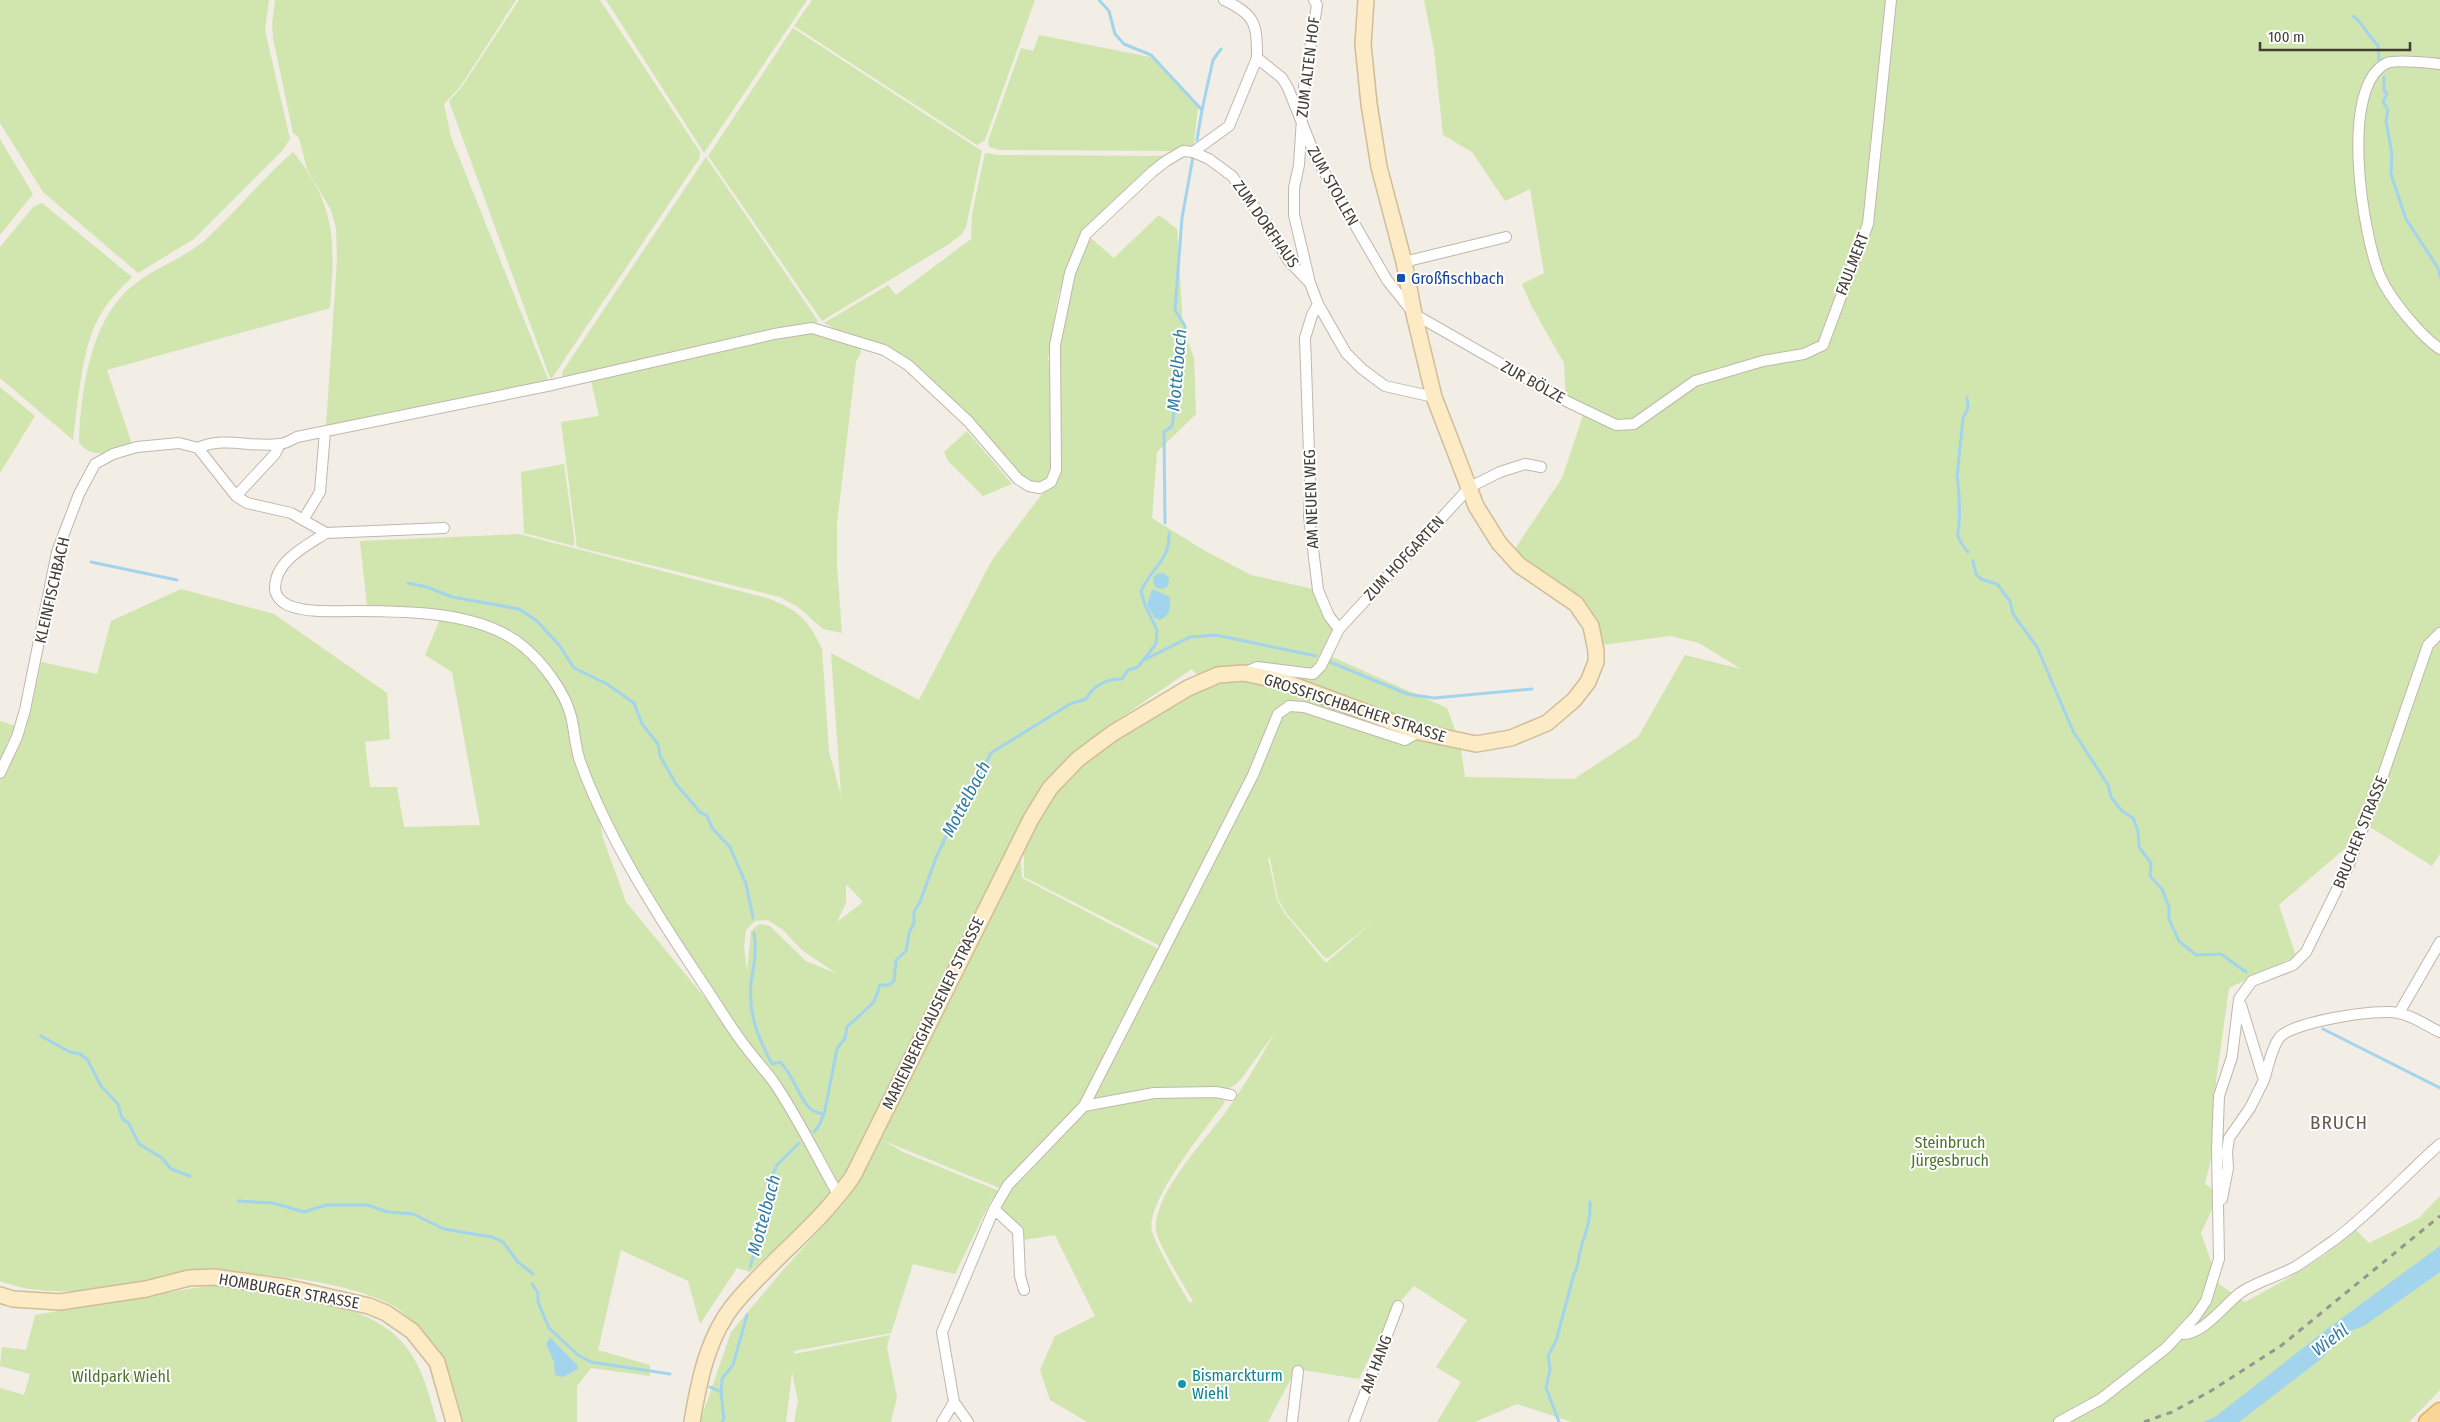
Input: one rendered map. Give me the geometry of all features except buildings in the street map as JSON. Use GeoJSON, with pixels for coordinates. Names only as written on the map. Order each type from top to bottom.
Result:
{"type":"FeatureCollection","features":[{"type":"Feature","properties":{"kind":"main road","name":"GROSSFISCHBACHER STRASSE"},"geometry":{"type":"LineString","coordinates":[[1244,673],[1285,682],[1418,732],[1476,744],[1511,738],[1547,723],[1574,700],[1588,682],[1596,662],[1596,651],[1591,626],[1576,604],[1519,564],[1499,543],[1476,506],[1434,397],[1414,314],[1404,262],[1379,167],[1369,104],[1363,44],[1366,0]]}},
{"type":"Feature","properties":{"kind":"main road","name":"MARIENBERGHAUSENER STRASSE"},"geometry":{"type":"LineString","coordinates":[[692,1422],[699,1382],[718,1332],[736,1302],[839,1196],[853,1176],[1014,851],[1050,788],[1078,760],[1153,708],[1188,688],[1218,675],[1244,673]]}},
{"type":"Feature","properties":{"kind":"main road","name":"HOMBURGER STRASSE"},"geometry":{"type":"LineString","coordinates":[[0,1294],[13,1299],[60,1302],[146,1288],[189,1278],[214,1277],[286,1287],[368,1306],[386,1313],[412,1331],[438,1362],[454,1422]]}},
{"type":"Feature","properties":{"kind":"main road"},"geometry":{"type":"LineString","coordinates":[[2427,1422],[2440,1410]]}},
{"type":"Feature","properties":{"kind":"street"},"geometry":{"type":"LineString","coordinates":[[326,533],[291,513],[247,503],[236,496],[198,448],[209,443],[224,442],[280,444],[297,437],[552,385],[774,334],[812,328],[884,350],[908,365],[968,421],[1018,479],[1028,486],[1040,488],[1050,482],[1056,470],[1055,346],[1070,273],[1086,234],[1166,160],[1183,152],[1193,152],[1229,126],[1257,58],[1257,33],[1253,22],[1243,9],[1224,0]]}},
{"type":"Feature","properties":{"kind":"street","name":"ZUM ALTEN HOF"},"geometry":{"type":"LineString","coordinates":[[1310,283],[1294,215],[1294,188],[1299,165],[1304,87],[1316,5],[1314,0]]}},
{"type":"Feature","properties":{"kind":"street","name":"FAULMERT"},"geometry":{"type":"LineString","coordinates":[[1656,410],[1695,381],[1764,361],[1804,354],[1823,345],[1868,224],[1891,0]]}},
{"type":"Feature","properties":{"kind":"street","name":"ZUM STOLLEN"},"geometry":{"type":"LineString","coordinates":[[1257,58],[1282,78],[1288,88],[1316,158],[1387,280],[1414,314]]}},
{"type":"Feature","properties":{"kind":"street"},"geometry":{"type":"LineString","coordinates":[[2440,64],[2388,63],[2375,73],[2362,102],[2358,140],[2360,180],[2368,228],[2380,276],[2407,315],[2432,344],[2440,349]]}},
{"type":"Feature","properties":{"kind":"street","name":"ZUM DORFHAUS"},"geometry":{"type":"LineString","coordinates":[[1193,152],[1209,159],[1232,176],[1266,221],[1288,260],[1310,283],[1318,304],[1346,353],[1362,369],[1385,386],[1434,397]]}},
{"type":"Feature","properties":{"kind":"street"},"geometry":{"type":"LineString","coordinates":[[1404,262],[1506,236]]}},
{"type":"Feature","properties":{"kind":"street","name":"AM NEUEN WEG"},"geometry":{"type":"LineString","coordinates":[[1318,304],[1312,315],[1305,338],[1310,482],[1309,516],[1318,590],[1329,616],[1338,629]]}},
{"type":"Feature","properties":{"kind":"street","name":"ZUR BÖLZE"},"geometry":{"type":"LineString","coordinates":[[1414,314],[1566,401],[1616,425],[1634,424],[1656,410]]}},
{"type":"Feature","properties":{"kind":"street"},"geometry":{"type":"LineString","coordinates":[[303,520],[320,492],[325,432]]}},
{"type":"Feature","properties":{"kind":"street","name":"KLEINFISCHBACH"},"geometry":{"type":"LineString","coordinates":[[0,773],[17,737],[25,710],[57,552],[79,494],[95,464],[113,454],[137,447],[179,443],[198,448]]}},
{"type":"Feature","properties":{"kind":"street"},"geometry":{"type":"LineString","coordinates":[[236,496],[275,454],[280,444]]}},
{"type":"Feature","properties":{"kind":"street"},"geometry":{"type":"LineString","coordinates":[[1470,487],[1500,472],[1525,464],[1541,467]]}},
{"type":"Feature","properties":{"kind":"street","name":"ZUM HOFGARTEN"},"geometry":{"type":"LineString","coordinates":[[1338,629],[1470,487]]}},
{"type":"Feature","properties":{"kind":"street"},"geometry":{"type":"LineString","coordinates":[[444,528],[326,533],[291,556],[275,578],[275,593],[280,600],[289,606],[327,611],[428,612],[486,627],[511,636],[527,649],[564,696],[571,716],[580,763],[609,826],[640,883],[671,936],[744,1045],[772,1080],[793,1112],[839,1196]]}},
{"type":"Feature","properties":{"kind":"street"},"geometry":{"type":"LineString","coordinates":[[1244,673],[1257,667],[1313,674],[1321,666],[1338,629]]}},
{"type":"Feature","properties":{"kind":"street","name":"BRUCHER STRASSE"},"geometry":{"type":"LineString","coordinates":[[2239,999],[2252,981],[2293,965],[2306,952],[2348,867],[2381,781],[2428,645],[2440,633]]}},
{"type":"Feature","properties":{"kind":"street"},"geometry":{"type":"LineString","coordinates":[[968,1422],[954,1402],[942,1332],[994,1209],[1008,1185],[1084,1106],[1253,775],[1278,714],[1288,706],[1304,707],[1405,740],[1418,732]]}},
{"type":"Feature","properties":{"kind":"street"},"geometry":{"type":"LineString","coordinates":[[2399,1013],[2440,942]]}},
{"type":"Feature","properties":{"kind":"street"},"geometry":{"type":"LineString","coordinates":[[2239,999],[2264,1080]]}},
{"type":"Feature","properties":{"kind":"street"},"geometry":{"type":"LineString","coordinates":[[2059,1422],[2101,1399],[2166,1348],[2206,1301],[2219,1260],[2219,1096],[2232,1057],[2239,999]]}},
{"type":"Feature","properties":{"kind":"street"},"geometry":{"type":"LineString","coordinates":[[2218,1216],[2228,1168],[2227,1152],[2229,1138],[2250,1108],[2264,1080],[2276,1042],[2282,1035],[2296,1027],[2363,1012],[2399,1013],[2440,1032]]}},
{"type":"Feature","properties":{"kind":"street"},"geometry":{"type":"LineString","coordinates":[[1084,1106],[1154,1094],[1216,1092],[1231,1095]]}},
{"type":"Feature","properties":{"kind":"street"},"geometry":{"type":"LineString","coordinates":[[2179,1334],[2188,1335],[2200,1328],[2248,1288],[2294,1268],[2334,1240],[2368,1212],[2440,1144]]}},
{"type":"Feature","properties":{"kind":"street"},"geometry":{"type":"LineString","coordinates":[[994,1209],[1018,1231],[1020,1276],[1024,1290]]}},
{"type":"Feature","properties":{"kind":"street","name":"AM HANG"},"geometry":{"type":"LineString","coordinates":[[1354,1422],[1398,1306]]}},
{"type":"Feature","properties":{"kind":"street"},"geometry":{"type":"LineString","coordinates":[[1292,1422],[1298,1371]]}},
{"type":"Feature","properties":{"kind":"street"},"geometry":{"type":"LineString","coordinates":[[942,1422],[954,1402]]}},
{"type":"Feature","properties":{"kind":"green space"},"geometry":{"type":"Polygon","coordinates":[[[0,0],[269,0],[265,30],[290,139],[282,151],[194,239],[138,273],[43,192],[0,123],[0,0]]]}},
{"type":"Feature","properties":{"kind":"green space"},"geometry":{"type":"Polygon","coordinates":[[[275,0],[516,0],[460,87],[444,104],[451,137],[549,382],[326,427],[337,259],[336,228],[331,210],[307,169],[299,138],[293,133],[273,38],[272,25],[275,0]]]}},
{"type":"Feature","properties":{"kind":"green space"},"geometry":{"type":"Polygon","coordinates":[[[519,0],[600,0],[700,152],[699,159],[552,378],[550,378],[449,101],[461,88],[519,0]]]}},
{"type":"Feature","properties":{"kind":"green space"},"geometry":{"type":"Polygon","coordinates":[[[606,0],[807,0],[704,153],[606,0]]]}},
{"type":"Feature","properties":{"kind":"green space"},"geometry":{"type":"Polygon","coordinates":[[[812,0],[1035,0],[985,140],[977,145],[794,26],[812,0]]]}},
{"type":"Feature","properties":{"kind":"green space","name":"Steinbruch Jürgesbruch"},"geometry":{"type":"Polygon","coordinates":[[[1424,0],[2440,0],[2440,854],[2432,866],[2370,827],[2279,905],[2296,956],[2229,988],[2216,1081],[2214,1146],[2205,1184],[2219,1194],[2201,1233],[2219,1284],[2245,1302],[2317,1260],[2356,1230],[2369,1243],[2419,1218],[2440,1196],[2440,1390],[2409,1422],[1572,1422],[1517,1404],[1475,1422],[1437,1422],[1461,1382],[1436,1367],[1467,1320],[1414,1286],[1392,1311],[1359,1379],[1296,1369],[1268,1422],[1087,1422],[1050,1400],[1040,1370],[1055,1336],[1095,1316],[1055,1235],[1024,1240],[1021,1229],[999,1205],[1005,1194],[1028,1165],[1084,1109],[1111,1101],[1130,1099],[1191,1095],[1220,1096],[1225,1102],[1192,1146],[1167,1184],[1152,1218],[1152,1231],[1158,1246],[1190,1303],[1193,1301],[1157,1235],[1158,1214],[1173,1181],[1236,1097],[1276,1031],[1241,1079],[1227,1089],[1163,1091],[1098,1099],[1093,1097],[1092,1093],[1242,802],[1240,793],[1162,947],[1024,877],[1022,847],[1045,807],[1061,785],[1074,770],[1109,741],[1148,715],[1206,685],[1192,669],[1113,723],[1065,762],[1039,799],[1014,842],[863,1146],[848,1171],[825,1202],[750,1272],[737,1268],[700,1324],[688,1281],[621,1250],[598,1350],[650,1365],[650,1376],[591,1368],[577,1386],[577,1422],[460,1422],[453,1390],[443,1359],[427,1337],[407,1316],[392,1305],[371,1296],[320,1282],[263,1275],[210,1274],[187,1275],[93,1289],[46,1291],[23,1288],[0,1281],[0,781],[31,710],[41,662],[97,674],[111,621],[181,589],[274,614],[387,693],[390,739],[365,742],[370,787],[397,787],[404,827],[480,825],[452,672],[425,655],[440,619],[499,634],[516,644],[564,700],[579,769],[598,808],[603,838],[626,902],[723,1020],[726,1014],[641,881],[610,823],[582,762],[579,729],[566,690],[532,652],[513,636],[487,623],[443,612],[407,607],[367,606],[360,541],[519,534],[767,598],[787,607],[807,623],[822,649],[829,752],[841,795],[831,653],[919,700],[992,560],[1051,482],[1056,470],[1055,345],[1070,273],[1086,234],[1114,258],[1159,215],[1177,229],[1183,327],[1194,358],[1196,414],[1157,452],[1152,518],[1205,551],[1251,575],[1318,590],[1329,616],[1339,629],[1328,655],[1447,708],[1460,743],[1465,777],[1574,779],[1638,737],[1685,655],[1741,669],[1699,643],[1670,636],[1594,646],[1591,627],[1577,606],[1520,564],[1511,555],[1562,478],[1585,410],[1566,401],[1564,363],[1532,307],[1522,284],[1544,273],[1530,189],[1505,201],[1472,152],[1443,135],[1434,50],[1424,0]],[[1268,858],[1277,900],[1285,914],[1326,963],[1376,919],[1328,958],[1325,958],[1286,913],[1278,899],[1270,858],[1268,858]],[[846,884],[846,903],[837,922],[863,902],[846,884]],[[768,920],[755,921],[746,930],[744,947],[747,971],[751,931],[759,924],[770,926],[806,961],[837,974],[802,950],[783,930],[768,920]]]}},
{"type":"Feature","properties":{"kind":"green space"},"geometry":{"type":"Polygon","coordinates":[[[793,28],[982,151],[966,227],[962,234],[949,244],[822,321],[708,156],[793,28]]]}},
{"type":"Feature","properties":{"kind":"green space"},"geometry":{"type":"Polygon","coordinates":[[[1039,35],[1155,58],[1198,107],[1194,144],[1188,148],[1171,151],[999,150],[989,147],[988,141],[1021,48],[1033,51],[1039,35]]]}},
{"type":"Feature","properties":{"kind":"green space"},"geometry":{"type":"Polygon","coordinates":[[[0,139],[33,194],[0,235],[0,139]]]}},
{"type":"Feature","properties":{"kind":"green space"},"geometry":{"type":"Polygon","coordinates":[[[293,152],[318,190],[330,226],[333,264],[330,308],[107,370],[133,447],[104,453],[97,453],[84,448],[79,442],[82,399],[91,355],[108,314],[121,297],[136,283],[204,241],[293,152]]]}},
{"type":"Feature","properties":{"kind":"green space"},"geometry":{"type":"Polygon","coordinates":[[[985,153],[1000,155],[1163,156],[1081,236],[1071,258],[1058,296],[1048,359],[1053,370],[1056,438],[1051,471],[1042,483],[1034,484],[1026,480],[928,378],[824,323],[888,285],[896,295],[971,239],[972,214],[985,153]]]}},
{"type":"Feature","properties":{"kind":"green space"},"geometry":{"type":"Polygon","coordinates":[[[706,157],[818,321],[814,325],[567,380],[563,377],[562,372],[706,157]]]}},
{"type":"Feature","properties":{"kind":"green space"},"geometry":{"type":"Polygon","coordinates":[[[42,203],[132,277],[105,308],[92,332],[81,378],[73,440],[0,378],[0,247],[33,207],[42,203]]]}},
{"type":"Feature","properties":{"kind":"green space"},"geometry":{"type":"Polygon","coordinates":[[[815,332],[860,345],[861,353],[856,362],[837,523],[837,566],[842,633],[823,629],[798,607],[780,597],[577,547],[561,422],[599,416],[591,380],[769,339],[815,332]]]}},
{"type":"Feature","properties":{"kind":"green space"},"geometry":{"type":"Polygon","coordinates":[[[0,387],[35,416],[0,473],[0,387]]]}},
{"type":"Feature","properties":{"kind":"green space"},"geometry":{"type":"Polygon","coordinates":[[[967,431],[1012,484],[983,496],[948,461],[944,452],[967,431]]]}},
{"type":"Feature","properties":{"kind":"green space"},"geometry":{"type":"Polygon","coordinates":[[[564,464],[574,546],[524,533],[521,472],[564,464]]]}},
{"type":"Feature","properties":{"kind":"green space"},"geometry":{"type":"Polygon","coordinates":[[[0,721],[15,726],[0,761],[0,721]]]}},
{"type":"Feature","properties":{"kind":"green space"},"geometry":{"type":"Polygon","coordinates":[[[1020,851],[1022,878],[1160,950],[1079,1107],[1002,1189],[884,1141],[903,1152],[999,1191],[994,1200],[992,1198],[955,1274],[913,1264],[891,1333],[794,1351],[794,1354],[890,1335],[887,1347],[897,1397],[891,1422],[794,1422],[798,1401],[792,1372],[786,1422],[700,1422],[731,1332],[783,1270],[846,1201],[868,1165],[1020,851]]]}},
{"type":"Feature","properties":{"kind":"green space","name":"Wildpark Wiehl"},"geometry":{"type":"Polygon","coordinates":[[[213,1285],[310,1299],[360,1314],[380,1324],[397,1337],[412,1355],[423,1376],[437,1422],[0,1422],[0,1388],[24,1395],[30,1374],[0,1366],[2,1347],[26,1350],[35,1315],[213,1285]]]}},
{"type":"Feature","properties":{"kind":"water"},"geometry":{"type":"Polygon","coordinates":[[[1161,573],[1167,575],[1169,581],[1167,587],[1161,589],[1155,587],[1153,581],[1155,575],[1161,573]]]}},
{"type":"Feature","properties":{"kind":"water"},"geometry":{"type":"Polygon","coordinates":[[[1152,589],[1170,597],[1168,613],[1160,620],[1155,618],[1147,605],[1152,589]]]}},
{"type":"Feature","properties":{"kind":"water","name":"Wiehl"},"geometry":{"type":"Polygon","coordinates":[[[2440,1246],[2440,1272],[2364,1326],[2347,1332],[2321,1359],[2239,1422],[2203,1422],[2215,1417],[2327,1329],[2440,1246]]]}},
{"type":"Feature","properties":{"kind":"water"},"geometry":{"type":"Polygon","coordinates":[[[550,1337],[578,1366],[578,1369],[563,1377],[555,1375],[554,1362],[546,1344],[550,1337]]]}},
{"type":"Feature","properties":{"kind":"waterway","name":"Mottelbach"},"geometry":{"type":"LineString","coordinates":[[1099,0],[1109,11],[1115,34],[1124,44],[1151,55],[1202,110],[1197,140]]}},
{"type":"Feature","properties":{"kind":"waterway"},"geometry":{"type":"LineString","coordinates":[[2353,16],[2378,45],[2379,60]]}},
{"type":"Feature","properties":{"kind":"waterway"},"geometry":{"type":"LineString","coordinates":[[1202,110],[1213,60],[1221,49]]}},
{"type":"Feature","properties":{"kind":"waterway"},"geometry":{"type":"LineString","coordinates":[[2384,77],[2384,90],[2387,94],[2383,102],[2388,110],[2386,121],[2392,154],[2391,174],[2406,219],[2438,268],[2440,277]]}},
{"type":"Feature","properties":{"kind":"waterway","name":"Mottelbach"},"geometry":{"type":"LineString","coordinates":[[1165,523],[1164,432],[1172,426],[1185,326],[1175,310],[1182,218],[1193,157]]}},
{"type":"Feature","properties":{"kind":"waterway"},"geometry":{"type":"LineString","coordinates":[[1967,398],[1968,408],[1963,418],[1957,477],[1958,535],[1968,552]]}},
{"type":"Feature","properties":{"kind":"waterway","name":"Mottelbach"},"geometry":{"type":"LineString","coordinates":[[814,1132],[820,1124],[825,1110],[837,1049],[845,1038],[847,1027],[874,1002],[880,985],[889,985],[894,981],[896,960],[906,951],[909,933],[914,923],[914,912],[920,902],[936,858],[948,832],[957,823],[991,753],[1070,704],[1086,699],[1101,684],[1111,680],[1122,679],[1128,670],[1138,667],[1156,644],[1157,630],[1145,605],[1141,591],[1167,550],[1169,533]]}},
{"type":"Feature","properties":{"kind":"waterway"},"geometry":{"type":"LineString","coordinates":[[1973,561],[1976,574],[1981,579],[1997,584],[2010,601],[2013,614],[2037,647],[2073,731],[2108,785],[2111,797],[2122,811],[2133,818],[2138,831],[2139,847],[2151,863],[2150,876],[2162,889],[2169,907],[2169,919],[2179,941],[2196,955],[2221,954],[2246,972]]}},
{"type":"Feature","properties":{"kind":"waterway"},"geometry":{"type":"LineString","coordinates":[[91,562],[177,580]]}},
{"type":"Feature","properties":{"kind":"waterway"},"geometry":{"type":"LineString","coordinates":[[408,583],[427,587],[452,597],[519,609],[537,621],[559,645],[574,668],[607,684],[634,703],[642,724],[658,744],[660,756],[676,784],[700,812],[707,816],[712,828],[730,847],[746,884],[753,918]]}},
{"type":"Feature","properties":{"kind":"waterway"},"geometry":{"type":"LineString","coordinates":[[1144,660],[1190,637],[1216,635],[1316,656]]}},
{"type":"Feature","properties":{"kind":"waterway"},"geometry":{"type":"LineString","coordinates":[[1330,662],[1407,694],[1434,698],[1532,689]]}},
{"type":"Feature","properties":{"kind":"waterway"},"geometry":{"type":"LineString","coordinates":[[754,933],[755,952],[750,994],[758,1035],[772,1064],[780,1062],[785,1067],[808,1106],[813,1111],[824,1115]]}},
{"type":"Feature","properties":{"kind":"waterway"},"geometry":{"type":"LineString","coordinates":[[2323,1029],[2440,1088]]}},
{"type":"Feature","properties":{"kind":"waterway"},"geometry":{"type":"LineString","coordinates":[[41,1036],[87,1059],[101,1086],[118,1104],[122,1118],[129,1124],[139,1144],[162,1158],[171,1169],[190,1176]]}},
{"type":"Feature","properties":{"kind":"waterway","name":"Mottelbach"},"geometry":{"type":"LineString","coordinates":[[750,1267],[771,1198],[772,1176],[777,1165],[799,1143]]}},
{"type":"Feature","properties":{"kind":"waterway"},"geometry":{"type":"LineString","coordinates":[[238,1201],[273,1203],[304,1212],[326,1205],[367,1205],[388,1212],[413,1214],[444,1229],[492,1237],[503,1242],[518,1262],[533,1274]]}},
{"type":"Feature","properties":{"kind":"waterway"},"geometry":{"type":"LineString","coordinates":[[1559,1422],[1546,1388],[1550,1369],[1548,1356],[1556,1341],[1578,1265],[1579,1255],[1589,1222],[1590,1202]]}},
{"type":"Feature","properties":{"kind":"waterway"},"geometry":{"type":"LineString","coordinates":[[532,1284],[538,1293],[538,1302],[549,1328],[578,1355],[591,1362],[670,1374]]}},
{"type":"Feature","properties":{"kind":"waterway","name":"Mottelbach"},"geometry":{"type":"LineString","coordinates":[[722,1422],[724,1419],[721,1392],[722,1379],[733,1365],[747,1315]]}},
{"type":"Feature","properties":{"kind":"waterway"},"geometry":{"type":"LineString","coordinates":[[710,1387],[721,1392]]}},
{"type":"Feature","properties":{"kind":"railway"},"geometry":{"type":"LineString","coordinates":[[2144,1422],[2172,1412],[2209,1392],[2282,1345],[2440,1216]]}},
{"type":"Feature","properties":{"kind":"place","name":"Großfischbach"},"geometry":{"type":"Point","coordinates":[1401,278]}},
{"type":"Feature","properties":{"kind":"place","name":"Bismarckturm Wiehl"},"geometry":{"type":"Point","coordinates":[1182,1384]}},
{"type":"Feature","properties":{"kind":"district","name":"BRUCH"},"geometry":{"type":"Point","coordinates":[2339,1122]}}]}
